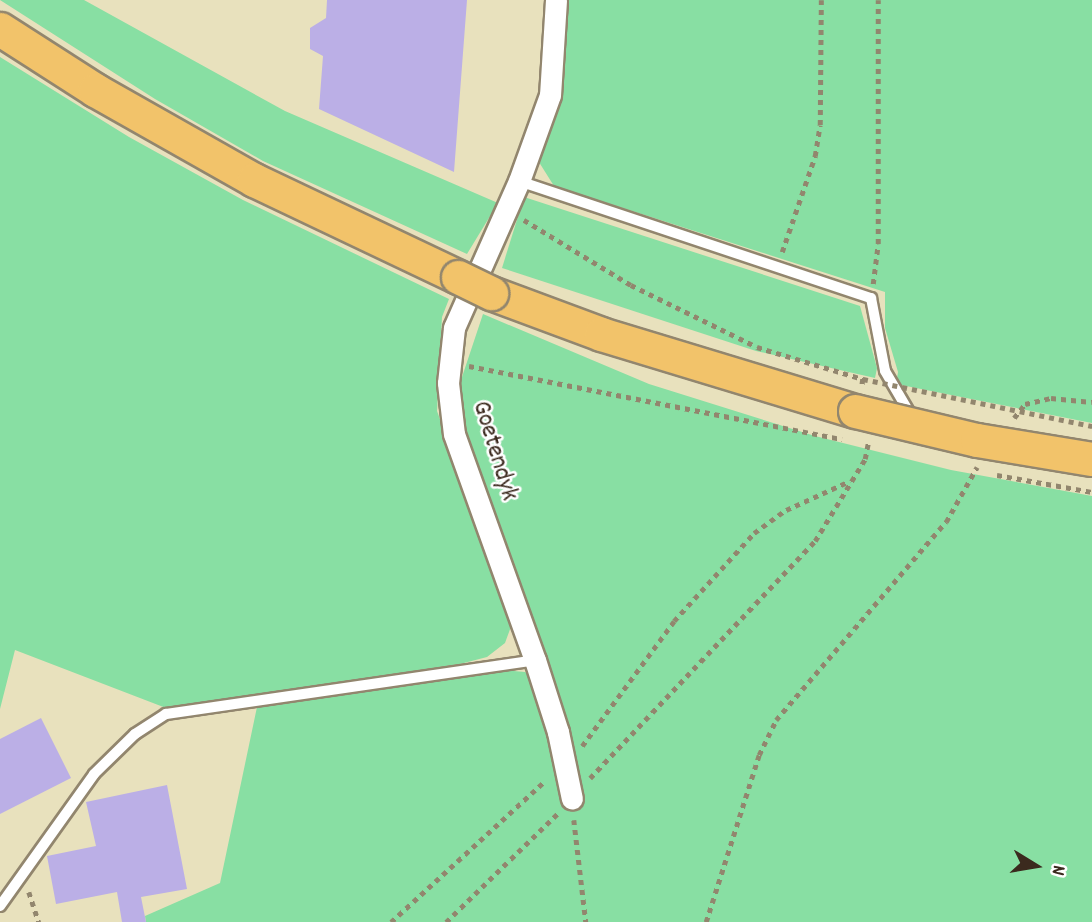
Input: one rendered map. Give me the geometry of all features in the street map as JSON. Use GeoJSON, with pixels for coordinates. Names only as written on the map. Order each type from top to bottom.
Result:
{"type":"FeatureCollection","features":[{"type":"Feature","properties":{"kind":"main road"},"geometry":{"type":"LineString","coordinates":[[0,29],[95,90],[254,180],[491,293],[601,334],[863,420],[1092,459]]}},
{"type":"Feature","properties":{"kind":"street","name":"Goetendyk"},"geometry":{"type":"LineString","coordinates":[[556,0],[550,95],[519,181],[454,328],[449,409],[454,434],[536,660],[572,799]]}},
{"type":"Feature","properties":{"kind":"lane"},"geometry":{"type":"LineString","coordinates":[[519,181],[871,298],[885,371],[916,424],[985,453]]}},
{"type":"Feature","properties":{"kind":"lane"},"geometry":{"type":"LineString","coordinates":[[0,906],[94,775],[135,734],[166,714],[536,660]]}},
{"type":"Feature","properties":{"kind":"path"},"geometry":{"type":"LineString","coordinates":[[777,265],[815,156],[820,125],[821,0]]}},
{"type":"Feature","properties":{"kind":"path"},"geometry":{"type":"LineString","coordinates":[[871,298],[878,244],[878,0]]}},
{"type":"Feature","properties":{"kind":"path"},"geometry":{"type":"LineString","coordinates":[[505,211],[631,285],[757,347],[863,379],[1092,426]]}},
{"type":"Feature","properties":{"kind":"path"},"geometry":{"type":"LineString","coordinates":[[451,362],[863,420]]}},
{"type":"Feature","properties":{"kind":"path"},"geometry":{"type":"LineString","coordinates":[[446,922],[572,799],[801,557],[865,458],[863,420],[885,371]]}},
{"type":"Feature","properties":{"kind":"path"},"geometry":{"type":"LineString","coordinates":[[706,922],[759,755],[775,720],[946,522],[985,453],[1025,404],[1051,398],[1092,401]]}},
{"type":"Feature","properties":{"kind":"path"},"geometry":{"type":"LineString","coordinates":[[391,922],[564,763],[601,723],[674,621],[754,533],[786,510],[850,481]]}},
{"type":"Feature","properties":{"kind":"path"},"geometry":{"type":"LineString","coordinates":[[572,799],[586,922]]}},
{"type":"Feature","properties":{"kind":"path"},"geometry":{"type":"LineString","coordinates":[[23,875],[39,922]]}},
{"type":"Feature","properties":{"kind":"green space"},"geometry":{"type":"Polygon","coordinates":[[[0,0],[84,0],[285,111],[498,203],[467,254],[263,161],[155,99],[0,0]]]}},
{"type":"Feature","properties":{"kind":"green space"},"geometry":{"type":"Polygon","coordinates":[[[567,0],[1092,0],[1092,423],[896,384],[898,372],[885,328],[885,292],[554,186],[537,159],[560,98],[567,0]]]}},
{"type":"Feature","properties":{"kind":"green space"},"geometry":{"type":"Polygon","coordinates":[[[0,57],[129,137],[243,200],[449,299],[442,317],[437,411],[513,621],[505,643],[487,657],[460,664],[166,708],[15,650],[0,709],[0,57]]]}},
{"type":"Feature","properties":{"kind":"green space"},"geometry":{"type":"Polygon","coordinates":[[[524,197],[860,306],[877,368],[875,378],[756,351],[502,268],[524,197]]]}},
{"type":"Feature","properties":{"kind":"green space"},"geometry":{"type":"Polygon","coordinates":[[[483,314],[649,384],[815,436],[951,470],[1092,496],[1092,922],[146,922],[145,916],[220,883],[257,707],[491,669],[525,672],[535,681],[458,411],[461,380],[483,314]]]}},
{"type":"Feature","properties":{"kind":"building"},"geometry":{"type":"Polygon","coordinates":[[[327,0],[467,0],[454,172],[319,109],[323,56],[310,49],[310,28],[326,18],[327,0]]]}},
{"type":"Feature","properties":{"kind":"building"},"geometry":{"type":"Polygon","coordinates":[[[41,718],[71,778],[0,814],[0,739],[41,718]]]}},
{"type":"Feature","properties":{"kind":"building"},"geometry":{"type":"Polygon","coordinates":[[[167,785],[187,889],[141,897],[146,922],[122,922],[117,892],[56,904],[47,856],[96,846],[86,802],[167,785]]]}}]}
